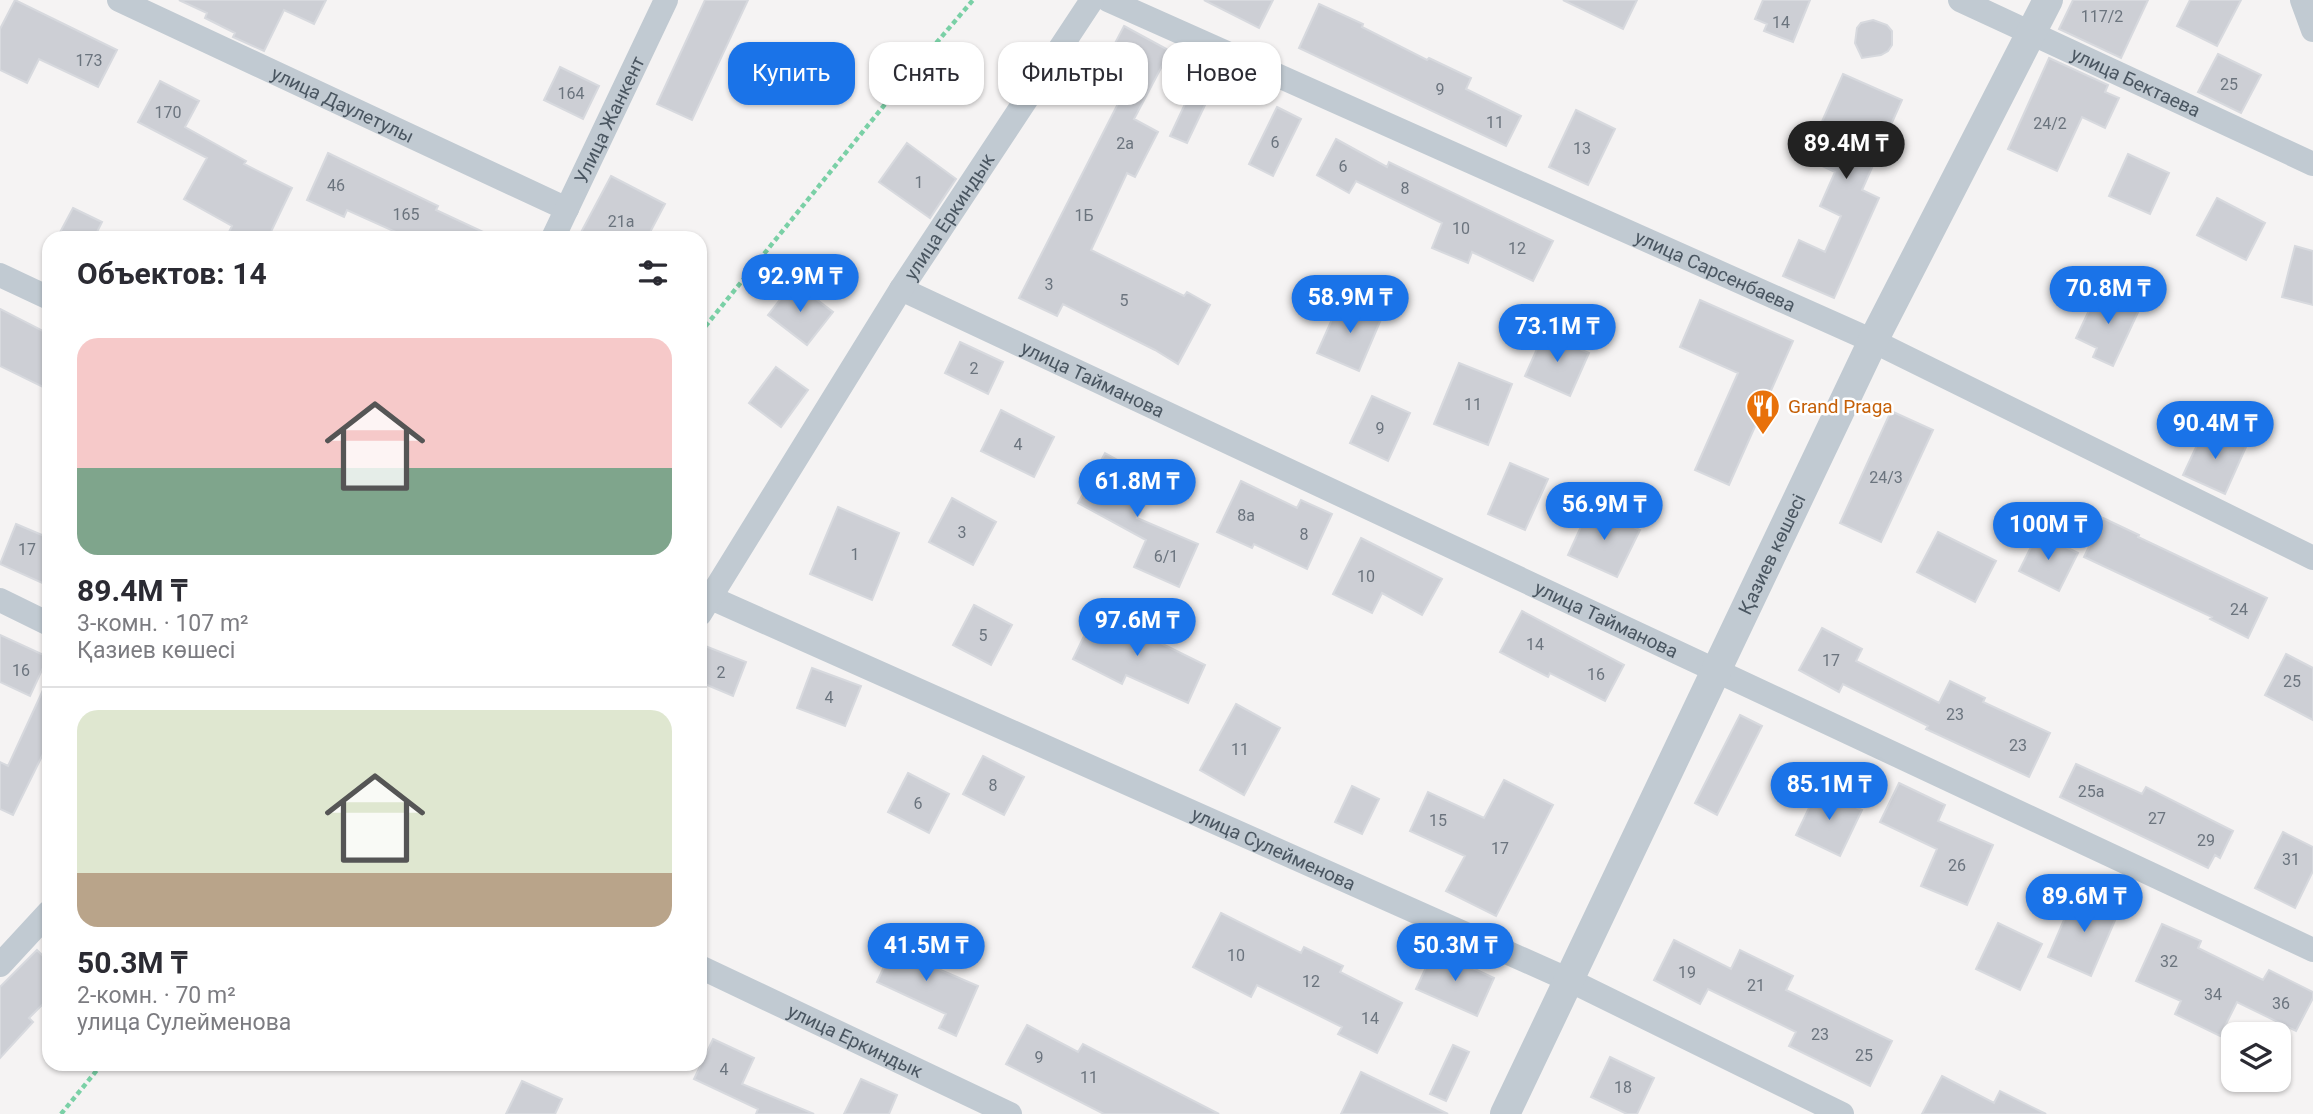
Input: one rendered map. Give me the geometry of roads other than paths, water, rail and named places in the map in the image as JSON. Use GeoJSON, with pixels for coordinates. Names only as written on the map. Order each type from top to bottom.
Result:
{"type":"FeatureCollection","features":[{"type":"Feature","properties":{"kind":"street","name":"улица Даулетулы"},"geometry":{"type":"LineString","coordinates":[[119,0],[567,209]]}},
{"type":"Feature","properties":{"kind":"street","name":"Улица Жанкент"},"geometry":{"type":"LineString","coordinates":[[556,231],[666,0]]}},
{"type":"Feature","properties":{"kind":"street","name":"улица Еркиндык"},"geometry":{"type":"LineString","coordinates":[[707,595],[901,289],[1091,0]]}},
{"type":"Feature","properties":{"kind":"street","name":"улица Сарсенбаева"},"geometry":{"type":"LineString","coordinates":[[1108,0],[1874,341],[2313,558]]}},
{"type":"Feature","properties":{"kind":"street","name":"улица Бектаева"},"geometry":{"type":"LineString","coordinates":[[1960,0],[2313,164]]}},
{"type":"Feature","properties":{"kind":"street","name":"Қазиев көшесі"},"geometry":{"type":"LineString","coordinates":[[1505,1114],[1874,341],[2048,0]]}},
{"type":"Feature","properties":{"kind":"street"},"geometry":{"type":"LineString","coordinates":[[2302,0],[2313,30]]}},
{"type":"Feature","properties":{"kind":"street"},"geometry":{"type":"LineString","coordinates":[[0,275],[42,295]]}},
{"type":"Feature","properties":{"kind":"street","name":"улица Тайманова"},"geometry":{"type":"LineString","coordinates":[[901,289],[2313,950]]}},
{"type":"Feature","properties":{"kind":"street"},"geometry":{"type":"LineString","coordinates":[[0,600],[42,621]]}},
{"type":"Feature","properties":{"kind":"street","name":"улица Сулейменова"},"geometry":{"type":"LineString","coordinates":[[707,603],[1569,980],[1842,1114]]}},
{"type":"Feature","properties":{"kind":"street"},"geometry":{"type":"LineString","coordinates":[[0,965],[42,920]]}},
{"type":"Feature","properties":{"kind":"street","name":"улица Еркиндык"},"geometry":{"type":"LineString","coordinates":[[707,970],[1010,1114]]}},
{"type":"Feature","properties":{"kind":"place","name":"Grand Praga"},"geometry":{"type":"Point","coordinates":[1763,436]}}]}
